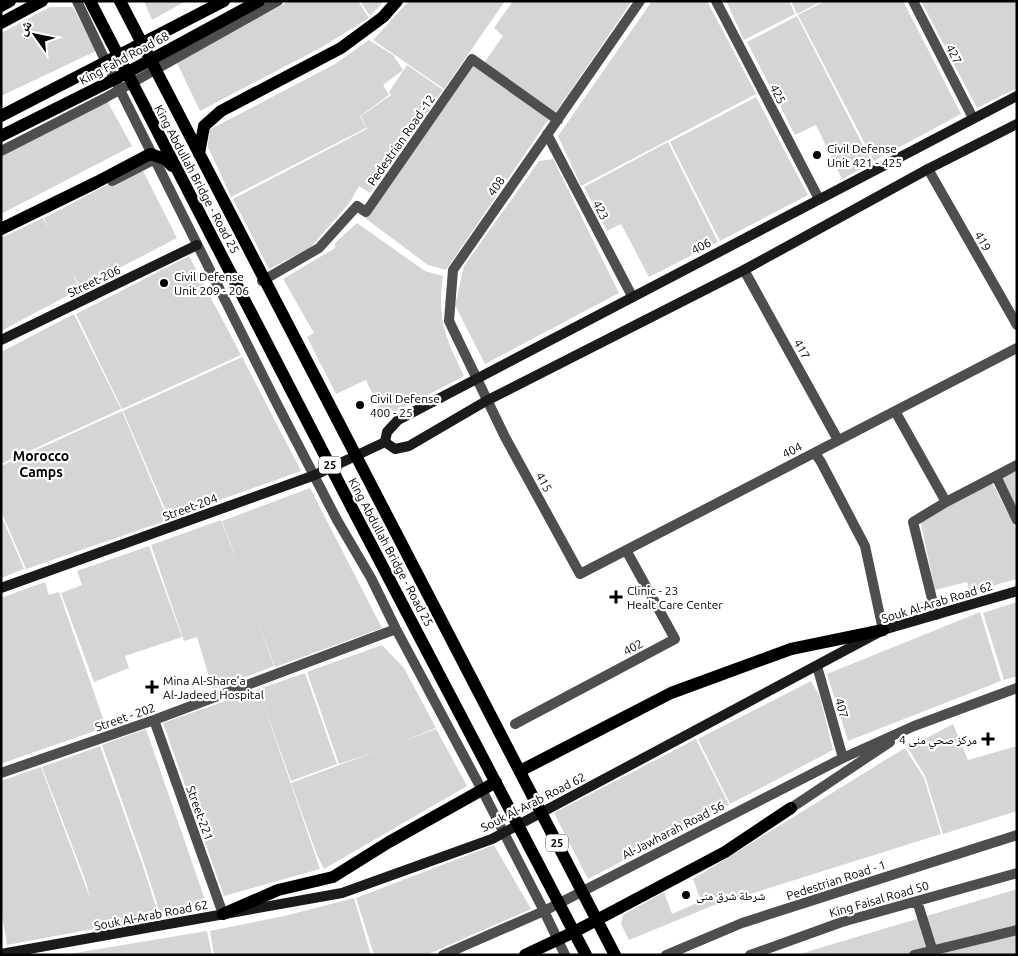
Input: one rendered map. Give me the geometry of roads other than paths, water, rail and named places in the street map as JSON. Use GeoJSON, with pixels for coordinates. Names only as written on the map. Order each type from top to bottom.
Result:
{"type":"FeatureCollection","features":[{"type":"Feature","properties":{"kind":"main road"},"geometry":{"type":"LineString","coordinates":[[1,6],[10,1]]}},
{"type":"Feature","properties":{"kind":"main road"},"geometry":{"type":"LineString","coordinates":[[1,23],[42,1]]}},
{"type":"Feature","properties":{"kind":"main road"},"geometry":{"type":"LineString","coordinates":[[78,1],[92,5]]}},
{"type":"Feature","properties":{"kind":"main road","name":"King Abdullah Bridge - Road 25"},"geometry":{"type":"LineString","coordinates":[[120,1],[615,955]]}},
{"type":"Feature","properties":{"kind":"main road","name":"King Fahd Road 68"},"geometry":{"type":"LineString","coordinates":[[1,116],[224,1]]}},
{"type":"Feature","properties":{"kind":"main road","name":"King Fahd Road 68"},"geometry":{"type":"LineString","coordinates":[[1,136],[115,79],[259,1]]}},
{"type":"Feature","properties":{"kind":"main road"},"geometry":{"type":"LineString","coordinates":[[199,154],[204,126],[221,111],[340,48],[383,17],[398,1]]}},
{"type":"Feature","properties":{"kind":"main road","name":"King Abdullah Bridge - Road 25"},"geometry":{"type":"LineString","coordinates":[[92,5],[176,170],[586,955]]}},
{"type":"Feature","properties":{"kind":"main road","name":"406"},"geometry":{"type":"LineString","coordinates":[[385,442],[387,432],[398,420],[1017,96]]}},
{"type":"Feature","properties":{"kind":"main road"},"geometry":{"type":"LineString","coordinates":[[385,442],[395,449],[409,446],[486,401],[744,270],[928,168],[1017,124]]}},
{"type":"Feature","properties":{"kind":"main road"},"geometry":{"type":"LineString","coordinates":[[1,229],[150,154],[165,158],[176,170]]}},
{"type":"Feature","properties":{"kind":"main road","name":"Street-206"},"geometry":{"type":"LineString","coordinates":[[1,340],[197,245]]}},
{"type":"Feature","properties":{"kind":"main road","name":"Street-204"},"geometry":{"type":"LineString","coordinates":[[1,588],[315,475],[385,442]]}},
{"type":"Feature","properties":{"kind":"main road","name":"Souk Al-Arab Road 62"},"geometry":{"type":"LineString","coordinates":[[1,954],[36,952],[223,914],[342,893],[492,839],[883,630],[1017,592]]}},
{"type":"Feature","properties":{"kind":"main road"},"geometry":{"type":"LineString","coordinates":[[520,771],[671,693],[791,649],[883,630]]}},
{"type":"Feature","properties":{"kind":"main road"},"geometry":{"type":"LineString","coordinates":[[223,914],[278,890],[334,877],[356,862],[496,782]]}},
{"type":"Feature","properties":{"kind":"main road"},"geometry":{"type":"LineString","coordinates":[[525,955],[557,940],[576,934],[595,917],[724,852],[790,808]]}},
{"type":"Feature","properties":{"kind":"street"},"geometry":{"type":"LineString","coordinates":[[78,1],[106,62],[197,245],[337,520],[371,578],[396,629],[505,832],[565,955]]}},
{"type":"Feature","properties":{"kind":"street"},"geometry":{"type":"LineString","coordinates":[[1,151],[105,98],[278,1]]}},
{"type":"Feature","properties":{"kind":"street","name":"408"},"geometry":{"type":"LineString","coordinates":[[486,401],[449,321],[453,270],[640,1]]}},
{"type":"Feature","properties":{"kind":"street","name":"425"},"geometry":{"type":"LineString","coordinates":[[716,1],[818,199]]}},
{"type":"Feature","properties":{"kind":"street","name":"427"},"geometry":{"type":"LineString","coordinates":[[913,1],[973,118]]}},
{"type":"Feature","properties":{"kind":"street","name":"Pedestrian Road -12"},"geometry":{"type":"LineString","coordinates":[[262,281],[319,248],[357,206],[366,212],[472,59],[558,120]]}},
{"type":"Feature","properties":{"kind":"street","name":"423"},"geometry":{"type":"LineString","coordinates":[[548,134],[632,296]]}},
{"type":"Feature","properties":{"kind":"street"},"geometry":{"type":"LineString","coordinates":[[1,235],[155,159]]}},
{"type":"Feature","properties":{"kind":"street","name":"419"},"geometry":{"type":"LineString","coordinates":[[928,168],[1017,325]]}},
{"type":"Feature","properties":{"kind":"street","name":"417"},"geometry":{"type":"LineString","coordinates":[[744,270],[838,440]]}},
{"type":"Feature","properties":{"kind":"street","name":"404"},"geometry":{"type":"LineString","coordinates":[[580,574],[1017,348]]}},
{"type":"Feature","properties":{"kind":"street","name":"415"},"geometry":{"type":"LineString","coordinates":[[486,401],[580,574]]}},
{"type":"Feature","properties":{"kind":"street"},"geometry":{"type":"LineString","coordinates":[[895,411],[946,502]]}},
{"type":"Feature","properties":{"kind":"street"},"geometry":{"type":"LineString","coordinates":[[815,452],[865,546],[883,630]]}},
{"type":"Feature","properties":{"kind":"street"},"geometry":{"type":"LineString","coordinates":[[936,615],[912,522],[1017,465]]}},
{"type":"Feature","properties":{"kind":"street"},"geometry":{"type":"LineString","coordinates":[[996,476],[1017,520]]}},
{"type":"Feature","properties":{"kind":"street","name":"402"},"geometry":{"type":"LineString","coordinates":[[515,724],[675,639],[626,550]]}},
{"type":"Feature","properties":{"kind":"street","name":"Street - 202"},"geometry":{"type":"LineString","coordinates":[[1,773],[154,720],[396,629]]}},
{"type":"Feature","properties":{"kind":"street","name":"407"},"geometry":{"type":"LineString","coordinates":[[817,666],[843,758]]}},
{"type":"Feature","properties":{"kind":"street","name":"Al-Jawharah Road 56"},"geometry":{"type":"LineString","coordinates":[[443,955],[544,910],[843,758],[914,726],[1017,688]]}},
{"type":"Feature","properties":{"kind":"street","name":"Street-221"},"geometry":{"type":"LineString","coordinates":[[154,720],[223,914]]}},
{"type":"Feature","properties":{"kind":"street","name":"Al-Jawharah Road 56"},"geometry":{"type":"LineString","coordinates":[[790,808],[914,726]]}},
{"type":"Feature","properties":{"kind":"street","name":"Pedestrian Road - 1"},"geometry":{"type":"LineString","coordinates":[[666,955],[742,923],[1017,835]]}},
{"type":"Feature","properties":{"kind":"street","name":"King Faisal Road 50"},"geometry":{"type":"LineString","coordinates":[[750,955],[842,922],[1017,873]]}},
{"type":"Feature","properties":{"kind":"street"},"geometry":{"type":"LineString","coordinates":[[917,902],[933,952]]}},
{"type":"Feature","properties":{"kind":"street"},"geometry":{"type":"LineString","coordinates":[[914,955],[933,952],[1017,930]]}},
{"type":"Feature","properties":{"kind":"place","name":"Civil Defense Unit 421 - 425"},"geometry":{"type":"Point","coordinates":[817,155]}},
{"type":"Feature","properties":{"kind":"place","name":"Civil Defense Unit 209 - 206"},"geometry":{"type":"Point","coordinates":[164,283]}},
{"type":"Feature","properties":{"kind":"place","name":"Civil Defense 400 - 25"},"geometry":{"type":"Point","coordinates":[360,405]}},
{"type":"Feature","properties":{"kind":"place","name":"Clinic - 23 Healt Care Center"},"geometry":{"type":"Point","coordinates":[616,597]}},
{"type":"Feature","properties":{"kind":"place","name":"Mina Al-Share’a Al-Jadeed Hospital"},"geometry":{"type":"Point","coordinates":[152,687]}},
{"type":"Feature","properties":{"kind":"place","name":"مركز صحي منى 4"},"geometry":{"type":"Point","coordinates":[988,739]}},
{"type":"Feature","properties":{"kind":"place","name":"شرطة شرق منى"},"geometry":{"type":"Point","coordinates":[686,895]}},
{"type":"Feature","properties":{"kind":"district","name":"Morocco Camps"},"geometry":{"type":"Point","coordinates":[41,464]}}]}
